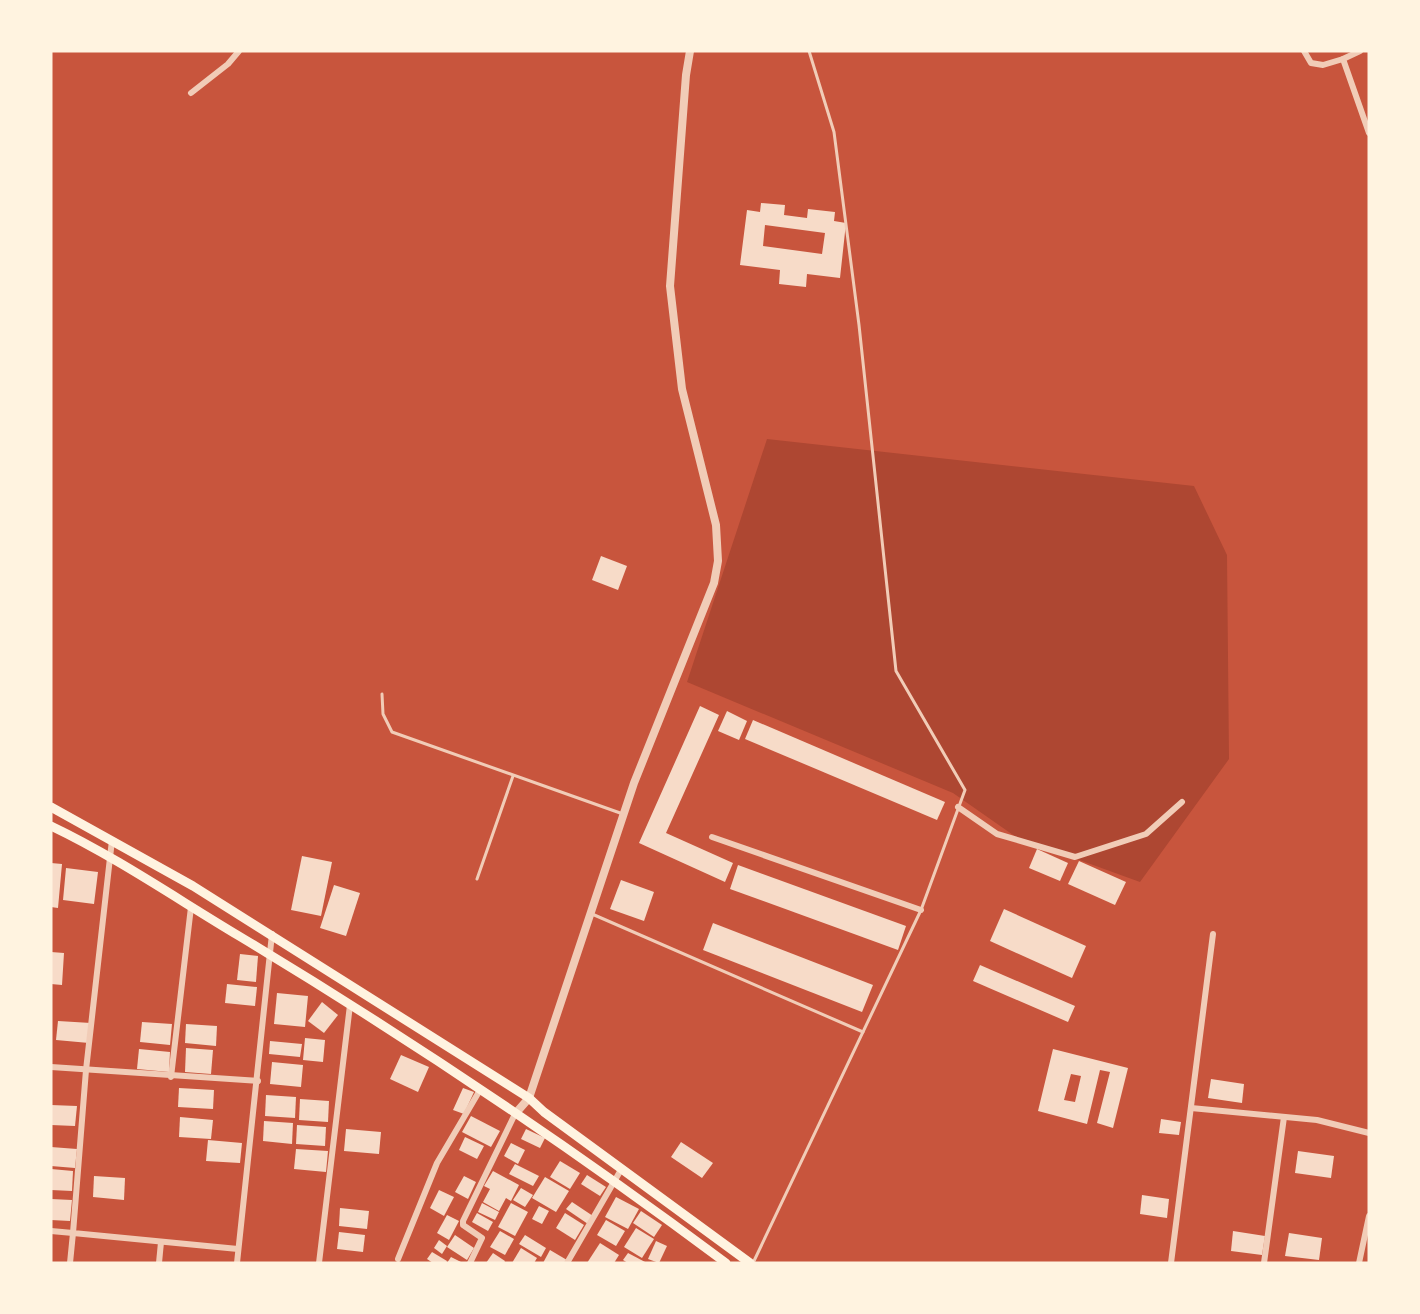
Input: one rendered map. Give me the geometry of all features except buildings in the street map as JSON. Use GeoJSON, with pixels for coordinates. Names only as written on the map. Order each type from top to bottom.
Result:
{"type":"FeatureCollection","features":[{"type":"Feature","properties":{"kind":"main road"},"geometry":{"type":"LineString","coordinates":[[51,807],[112,839],[272,934],[529,1098],[544,1112],[752,1263]]}},
{"type":"Feature","properties":{"kind":"main road"},"geometry":{"type":"LineString","coordinates":[[51,826],[270,954],[350,1005],[614,1179],[726,1263]]}},
{"type":"Feature","properties":{"kind":"street"},"geometry":{"type":"LineString","coordinates":[[191,93],[228,64],[239,51]]}},
{"type":"Feature","properties":{"kind":"street"},"geometry":{"type":"LineString","coordinates":[[470,1263],[482,1238],[463,1225],[463,1221],[515,1114],[529,1098],[623,814],[714,583],[718,561],[714,511],[682,389],[670,286],[686,75],[690,51]]}},
{"type":"Feature","properties":{"kind":"street"},"geometry":{"type":"LineString","coordinates":[[1304,51],[1311,63],[1323,65],[1360,51]]}},
{"type":"Feature","properties":{"kind":"street"},"geometry":{"type":"LineString","coordinates":[[1343,59],[1369,133]]}},
{"type":"Feature","properties":{"kind":"street"},"geometry":{"type":"LineString","coordinates":[[958,807],[997,834],[1075,857],[1146,834],[1182,802]]}},
{"type":"Feature","properties":{"kind":"street"},"geometry":{"type":"LineString","coordinates":[[712,837],[921,910]]}},
{"type":"Feature","properties":{"kind":"street"},"geometry":{"type":"LineString","coordinates":[[70,1263],[86,1070],[112,839]]}},
{"type":"Feature","properties":{"kind":"street"},"geometry":{"type":"LineString","coordinates":[[171,1077],[191,907]]}},
{"type":"Feature","properties":{"kind":"street"},"geometry":{"type":"LineString","coordinates":[[237,1263],[272,934]]}},
{"type":"Feature","properties":{"kind":"street"},"geometry":{"type":"LineString","coordinates":[[1171,1263],[1214,934]]}},
{"type":"Feature","properties":{"kind":"street"},"geometry":{"type":"LineString","coordinates":[[319,1263],[350,1005]]}},
{"type":"Feature","properties":{"kind":"street"},"geometry":{"type":"LineString","coordinates":[[51,1067],[171,1077],[258,1081]]}},
{"type":"Feature","properties":{"kind":"street"},"geometry":{"type":"LineString","coordinates":[[398,1259],[437,1163],[480,1090]]}},
{"type":"Feature","properties":{"kind":"street"},"geometry":{"type":"LineString","coordinates":[[1191,1108],[1317,1120],[1369,1133]]}},
{"type":"Feature","properties":{"kind":"street"},"geometry":{"type":"LineString","coordinates":[[1264,1263],[1284,1117]]}},
{"type":"Feature","properties":{"kind":"street"},"geometry":{"type":"LineString","coordinates":[[567,1263],[621,1168]]}},
{"type":"Feature","properties":{"kind":"street"},"geometry":{"type":"LineString","coordinates":[[1359,1263],[1369,1216]]}},
{"type":"Feature","properties":{"kind":"street"},"geometry":{"type":"LineString","coordinates":[[51,1231],[238,1249]]}},
{"type":"Feature","properties":{"kind":"street"},"geometry":{"type":"LineString","coordinates":[[159,1263],[161,1242]]}},
{"type":"Feature","properties":{"kind":"lane"},"geometry":{"type":"LineString","coordinates":[[752,1263],[921,910],[965,790],[896,670],[859,325],[834,132],[809,51]]}},
{"type":"Feature","properties":{"kind":"lane"},"geometry":{"type":"LineString","coordinates":[[382,694],[383,714],[392,732],[623,814]]}},
{"type":"Feature","properties":{"kind":"lane"},"geometry":{"type":"LineString","coordinates":[[477,879],[513,776]]}},
{"type":"Feature","properties":{"kind":"lane"},"geometry":{"type":"LineString","coordinates":[[590,914],[863,1032]]}},
{"type":"Feature","properties":{"kind":"shaded area"},"geometry":{"type":"Polygon","coordinates":[[[767,439],[1194,486],[1227,555],[1229,759],[1140,882],[1016,837],[953,793],[687,682],[767,439]]]}}]}
